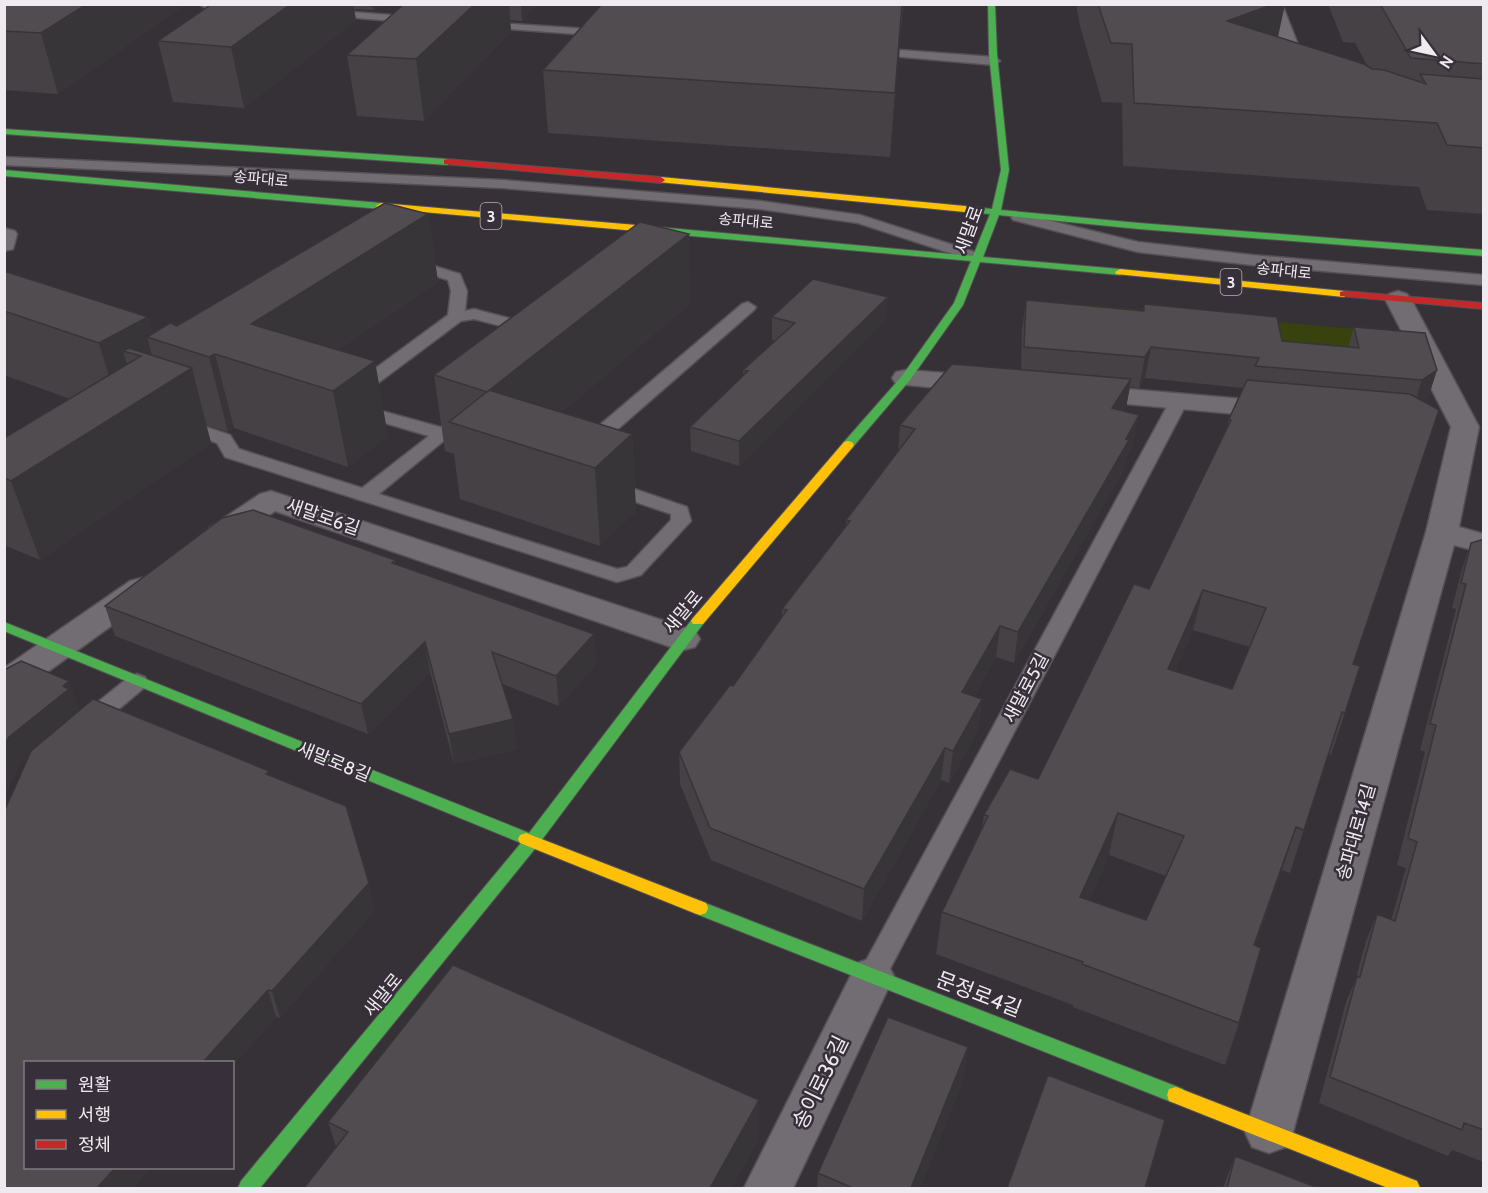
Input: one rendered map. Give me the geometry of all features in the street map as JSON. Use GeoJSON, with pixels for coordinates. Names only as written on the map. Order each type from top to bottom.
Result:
{"type":"FeatureCollection","features":[{"type":"Feature","properties":{"kind":"main road","name":"새말로"},"geometry":{"type":"LineString","coordinates":[[248,1188],[532,841],[683,639],[906,378],[959,303],[996,212],[1005,170],[994,61],[991,4]]}},
{"type":"Feature","properties":{"kind":"main road","name":"송파대로"},"geometry":{"type":"LineString","coordinates":[[4,131],[545,169],[865,202],[1484,253]]}},
{"type":"Feature","properties":{"kind":"main road","name":"송파대로"},"geometry":{"type":"LineString","coordinates":[[4,173],[978,258],[1484,306]]}},
{"type":"Feature","properties":{"kind":"main road","name":"새말로8길"},"geometry":{"type":"LineString","coordinates":[[4,626],[136,682],[532,841]]}},
{"type":"Feature","properties":{"kind":"main road","name":"문정로4길"},"geometry":{"type":"LineString","coordinates":[[532,841],[1410,1188]]}},
{"type":"Feature","properties":{"kind":"street"},"geometry":{"type":"LineString","coordinates":[[1273,4],[1300,73],[1318,88]]}},
{"type":"Feature","properties":{"kind":"street"},"geometry":{"type":"LineString","coordinates":[[1398,299],[1474,427]]}},
{"type":"Feature","properties":{"kind":"street"},"geometry":{"type":"LineString","coordinates":[[906,378],[1013,387]]}},
{"type":"Feature","properties":{"kind":"street"},"geometry":{"type":"LineString","coordinates":[[1061,391],[1310,413]]}},
{"type":"Feature","properties":{"kind":"street"},"geometry":{"type":"LineString","coordinates":[[1429,423],[1474,427]]}},
{"type":"Feature","properties":{"kind":"street","name":"송파대로14길"},"geometry":{"type":"LineString","coordinates":[[1269,1132],[1474,427]]}},
{"type":"Feature","properties":{"kind":"street","name":"새말로6길"},"geometry":{"type":"LineString","coordinates":[[193,553],[271,500],[683,639]]}},
{"type":"Feature","properties":{"kind":"street"},"geometry":{"type":"LineString","coordinates":[[1442,532],[1484,544]]}},
{"type":"Feature","properties":{"kind":"street"},"geometry":{"type":"LineString","coordinates":[[4,686],[56,647],[164,573]]}},
{"type":"Feature","properties":{"kind":"street","name":"송이로36길"},"geometry":{"type":"LineString","coordinates":[[768,1188],[872,976]]}},
{"type":"Feature","properties":{"kind":"lane"},"geometry":{"type":"LineString","coordinates":[[204,4],[251,8]]}},
{"type":"Feature","properties":{"kind":"lane"},"geometry":{"type":"LineString","coordinates":[[311,12],[430,21]]}},
{"type":"Feature","properties":{"kind":"lane"},"geometry":{"type":"LineString","coordinates":[[465,23],[620,34]]}},
{"type":"Feature","properties":{"kind":"lane"},"geometry":{"type":"LineString","coordinates":[[865,52],[994,61]]}},
{"type":"Feature","properties":{"kind":"lane"},"geometry":{"type":"LineString","coordinates":[[4,153],[291,165],[479,176],[545,169]]}},
{"type":"Feature","properties":{"kind":"lane"},"geometry":{"type":"LineString","coordinates":[[4,161],[503,184],[761,205],[860,219],[978,258]]}},
{"type":"Feature","properties":{"kind":"lane"},"geometry":{"type":"LineString","coordinates":[[996,212],[1138,247],[1252,260],[1484,280]]}},
{"type":"Feature","properties":{"kind":"lane"},"geometry":{"type":"LineString","coordinates":[[4,232],[10,234],[8,246],[4,248]]}},
{"type":"Feature","properties":{"kind":"lane"},"geometry":{"type":"LineString","coordinates":[[397,262],[403,261],[454,277],[458,283],[459,294],[456,317]]}},
{"type":"Feature","properties":{"kind":"lane"},"geometry":{"type":"LineString","coordinates":[[576,455],[748,307]]}},
{"type":"Feature","properties":{"kind":"lane"},"geometry":{"type":"LineString","coordinates":[[442,434],[355,408],[346,399],[456,317],[474,314],[553,335]]}},
{"type":"Feature","properties":{"kind":"lane","name":"새말로5길"},"geometry":{"type":"LineString","coordinates":[[872,976],[1179,401]]}},
{"type":"Feature","properties":{"kind":"lane"},"geometry":{"type":"LineString","coordinates":[[364,495],[461,419]]}},
{"type":"Feature","properties":{"kind":"lane"},"geometry":{"type":"LineString","coordinates":[[170,420],[224,439],[232,453],[617,576],[634,572],[681,521],[680,511],[594,481]]}},
{"type":"Feature","properties":{"kind":"lane"},"geometry":{"type":"LineString","coordinates":[[65,741],[136,682]]}},
{"type":"Feature","properties":{"kind":"green space"},"geometry":{"type":"Polygon","coordinates":[[[1092,305],[1411,334],[1419,353],[1045,319],[1045,315],[1092,305]]]}},
{"type":"Feature","properties":{"kind":"building"},"geometry":{"type":"Polygon","coordinates":[[[4,4],[87,4],[41,33],[4,31],[4,4]]]}},
{"type":"Feature","properties":{"kind":"building"},"geometry":{"type":"Polygon","coordinates":[[[212,4],[291,4],[231,47],[158,41],[212,4]]]}},
{"type":"Feature","properties":{"kind":"building"},"geometry":{"type":"Polygon","coordinates":[[[404,4],[475,4],[416,59],[347,55],[404,4]]]}},
{"type":"Feature","properties":{"kind":"building"},"geometry":{"type":"Polygon","coordinates":[[[602,4],[902,4],[895,93],[543,70],[602,4]]]}},
{"type":"Feature","properties":{"kind":"building"},"geometry":{"type":"Polygon","coordinates":[[[1098,4],[1274,4],[1227,21],[1364,64],[1372,69],[1384,70],[1426,84],[1420,74],[1484,79],[1484,148],[1447,145],[1437,123],[1134,103],[1132,44],[1111,43],[1098,4]]]}},
{"type":"Feature","properties":{"kind":"building"},"geometry":{"type":"Polygon","coordinates":[[[1380,4],[1484,4],[1484,64],[1411,58],[1380,4]]]}},
{"type":"Feature","properties":{"kind":"building"},"geometry":{"type":"Polygon","coordinates":[[[385,203],[428,214],[251,324],[375,361],[333,391],[215,354],[209,357],[147,337],[170,323],[177,326],[385,203]]]}},
{"type":"Feature","properties":{"kind":"building"},"geometry":{"type":"Polygon","coordinates":[[[640,222],[689,234],[487,392],[434,375],[640,222]]]}},
{"type":"Feature","properties":{"kind":"building"},"geometry":{"type":"Polygon","coordinates":[[[4,271],[148,317],[99,343],[4,311],[4,271]]]}},
{"type":"Feature","properties":{"kind":"building"},"geometry":{"type":"Polygon","coordinates":[[[813,279],[888,297],[739,441],[690,427],[748,371],[743,370],[795,323],[772,317],[813,279]]]}},
{"type":"Feature","properties":{"kind":"building"},"geometry":{"type":"Polygon","coordinates":[[[1026,300],[1144,311],[1144,304],[1277,317],[1282,341],[1359,348],[1354,327],[1425,333],[1437,370],[1422,380],[1255,366],[1259,358],[1151,347],[1145,357],[1024,347],[1026,300]]]}},
{"type":"Feature","properties":{"kind":"building"},"geometry":{"type":"Polygon","coordinates":[[[129,348],[192,368],[11,481],[4,478],[4,438],[141,356],[123,351],[129,348]]]}},
{"type":"Feature","properties":{"kind":"building"},"geometry":{"type":"Polygon","coordinates":[[[952,364],[1131,379],[1112,408],[1139,415],[1126,439],[1129,440],[1018,632],[1000,626],[962,692],[982,699],[953,751],[945,748],[864,889],[710,828],[679,752],[730,685],[733,686],[787,610],[782,609],[850,521],[846,520],[915,429],[900,425],[952,364]]]}},
{"type":"Feature","properties":{"kind":"building"},"geometry":{"type":"Polygon","coordinates":[[[1247,380],[1410,394],[1439,410],[1353,664],[1360,666],[1345,713],[1342,712],[1304,830],[1296,827],[1254,945],[1261,948],[1239,1023],[1082,964],[1083,962],[942,912],[988,816],[984,815],[1010,769],[1038,779],[1134,584],[1149,589],[1231,420],[1229,419],[1247,380]],[[1203,590],[1168,669],[1232,689],[1266,608],[1203,590]],[[1118,813],[1080,897],[1146,920],[1184,836],[1118,813]]]}},
{"type":"Feature","properties":{"kind":"building"},"geometry":{"type":"Polygon","coordinates":[[[489,390],[632,434],[595,468],[449,422],[489,390]]]}},
{"type":"Feature","properties":{"kind":"building"},"geometry":{"type":"Polygon","coordinates":[[[253,510],[395,560],[392,563],[594,634],[556,676],[492,652],[513,719],[449,734],[425,642],[361,704],[105,606],[222,518],[253,510]]]}},
{"type":"Feature","properties":{"kind":"building"},"geometry":{"type":"Polygon","coordinates":[[[1484,539],[1484,1130],[1464,1123],[1462,1130],[1330,1077],[1357,976],[1360,977],[1377,914],[1395,921],[1417,842],[1408,838],[1436,725],[1430,724],[1466,584],[1461,583],[1471,543],[1484,539]]]}},
{"type":"Feature","properties":{"kind":"building"},"geometry":{"type":"Polygon","coordinates":[[[21,661],[69,681],[63,686],[69,689],[9,737],[4,746],[4,670],[21,661]]]}},
{"type":"Feature","properties":{"kind":"building"},"geometry":{"type":"Polygon","coordinates":[[[93,699],[269,771],[266,774],[346,806],[369,883],[272,991],[268,990],[204,1061],[24,1061],[24,1169],[114,1169],[97,1188],[4,1188],[4,812],[31,751],[93,699]]]}},
{"type":"Feature","properties":{"kind":"building"},"geometry":{"type":"Polygon","coordinates":[[[453,965],[759,1100],[710,1188],[304,1188],[348,1132],[328,1122],[453,965]]]}},
{"type":"Feature","properties":{"kind":"building"},"geometry":{"type":"Polygon","coordinates":[[[888,1017],[968,1047],[911,1188],[853,1188],[818,1173],[888,1017]]]}},
{"type":"Feature","properties":{"kind":"building"},"geometry":{"type":"Polygon","coordinates":[[[1048,1075],[1165,1120],[1145,1188],[1007,1188],[1048,1075]]]}},
{"type":"Feature","properties":{"kind":"building"},"geometry":{"type":"Polygon","coordinates":[[[1235,1156],[1318,1188],[1227,1188],[1235,1156]]]}},
{"type":"Feature","properties":{"kind":"traffic: fast"},"geometry":{"type":"LineString","coordinates":[[848,445],[906,378],[959,303],[996,212],[1005,170],[993,54],[991,4]]}},
{"type":"Feature","properties":{"kind":"traffic: fast"},"geometry":{"type":"LineString","coordinates":[[4,131],[447,162]]}},
{"type":"Feature","properties":{"kind":"traffic: fast"},"geometry":{"type":"LineString","coordinates":[[4,173],[381,206]]}},
{"type":"Feature","properties":{"kind":"traffic: fast"},"geometry":{"type":"LineString","coordinates":[[965,209],[1139,226],[1484,253]]}},
{"type":"Feature","properties":{"kind":"traffic: fast"},"geometry":{"type":"LineString","coordinates":[[636,228],[1120,272]]}},
{"type":"Feature","properties":{"kind":"traffic: fast"},"geometry":{"type":"LineString","coordinates":[[248,1188],[532,841],[698,621]]}},
{"type":"Feature","properties":{"kind":"traffic: fast"},"geometry":{"type":"LineString","coordinates":[[4,626],[526,839]]}},
{"type":"Feature","properties":{"kind":"traffic: fast"},"geometry":{"type":"LineString","coordinates":[[700,908],[1176,1095]]}},
{"type":"Feature","properties":{"kind":"traffic: slow"},"geometry":{"type":"LineString","coordinates":[[661,180],[965,209]]}},
{"type":"Feature","properties":{"kind":"traffic: slow"},"geometry":{"type":"LineString","coordinates":[[381,206],[636,228]]}},
{"type":"Feature","properties":{"kind":"traffic: slow"},"geometry":{"type":"LineString","coordinates":[[1120,272],[1344,294]]}},
{"type":"Feature","properties":{"kind":"traffic: slow"},"geometry":{"type":"LineString","coordinates":[[698,621],[848,445]]}},
{"type":"Feature","properties":{"kind":"traffic: slow"},"geometry":{"type":"LineString","coordinates":[[526,839],[700,908]]}},
{"type":"Feature","properties":{"kind":"traffic: slow"},"geometry":{"type":"LineString","coordinates":[[1176,1095],[1410,1188]]}},
{"type":"Feature","properties":{"kind":"traffic: jam"},"geometry":{"type":"LineString","coordinates":[[447,162],[661,180]]}},
{"type":"Feature","properties":{"kind":"traffic: jam"},"geometry":{"type":"LineString","coordinates":[[1344,294],[1484,306]]}}]}
